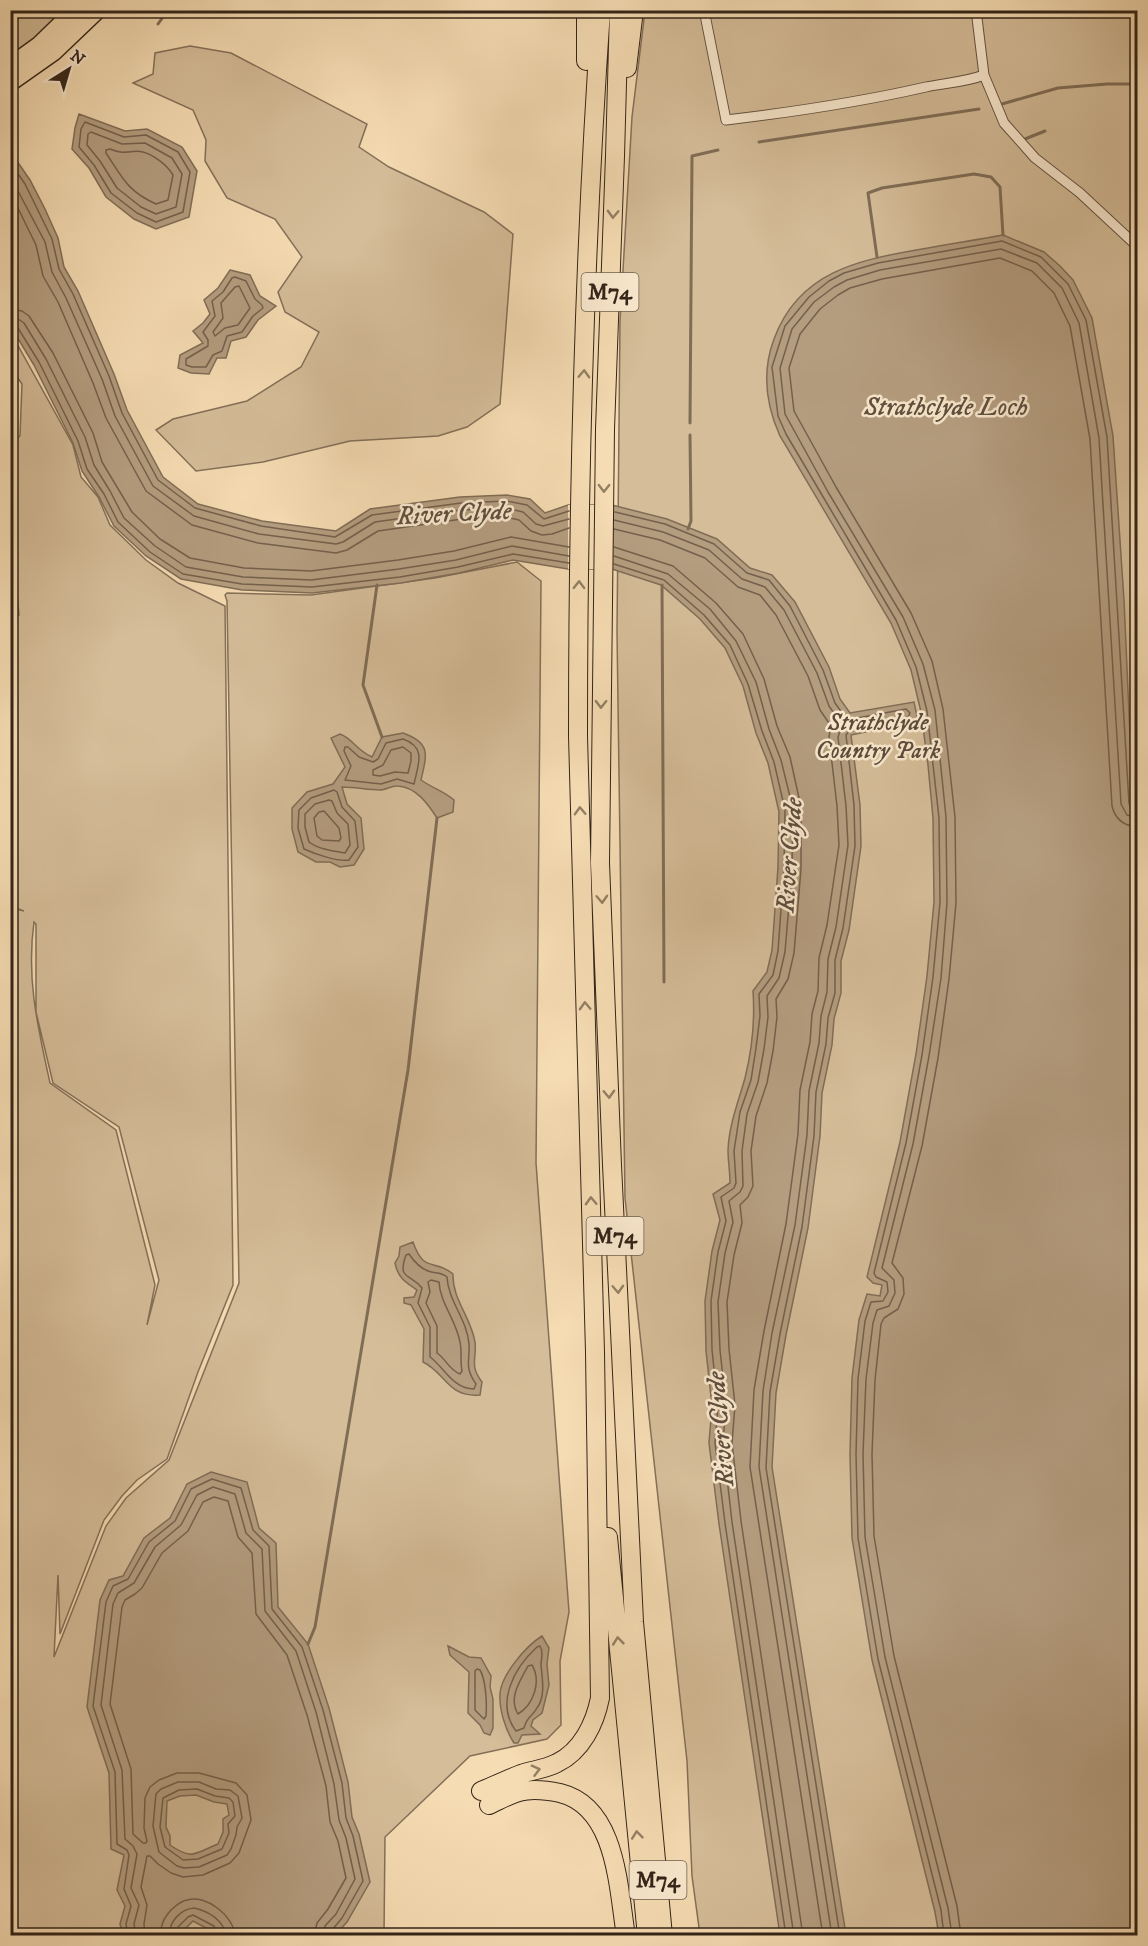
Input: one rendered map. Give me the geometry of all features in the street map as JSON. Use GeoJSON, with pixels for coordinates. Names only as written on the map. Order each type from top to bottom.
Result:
{"type":"FeatureCollection","features":[{"type":"Feature","properties":{"kind":"highway"},"geometry":{"type":"LineString","coordinates":[[10,66],[39,45],[75,10]]}},
{"type":"Feature","properties":{"kind":"highway"},"geometry":{"type":"LineString","coordinates":[[10,83],[54,52],[98,10]]}},
{"type":"Feature","properties":{"kind":"highway"},"geometry":{"type":"LineString","coordinates":[[586,10],[585,100],[591,159]]}},
{"type":"Feature","properties":{"kind":"highway","name":"M74"},"geometry":{"type":"LineString","coordinates":[[601,10],[591,159],[582,432],[578,736],[596,1407],[647,1935]]}},
{"type":"Feature","properties":{"kind":"highway","name":"M74"},"geometry":{"type":"LineString","coordinates":[[618,10],[605,429],[600,863],[612,1176],[634,1622],[663,1935]]}},
{"type":"Feature","properties":{"kind":"highway"},"geometry":{"type":"LineString","coordinates":[[615,156],[634,10]]}},
{"type":"Feature","properties":{"kind":"highway"},"geometry":{"type":"LineString","coordinates":[[596,1407],[600,1698],[596,1716],[586,1736],[559,1762],[522,1774],[485,1798],[544,1789],[571,1796],[597,1818],[611,1849],[626,1935]]}},
{"type":"Feature","properties":{"kind":"street"},"geometry":{"type":"LineString","coordinates":[[704,10],[726,120],[863,101],[974,79],[984,75]]}},
{"type":"Feature","properties":{"kind":"street"},"geometry":{"type":"LineString","coordinates":[[976,10],[984,75],[1004,123],[1035,158],[1080,193],[1137,247]]}},
{"type":"Feature","properties":{"kind":"green space"},"geometry":{"type":"Polygon","coordinates":[[[10,11],[66,11],[48,29],[11,57],[10,11]]]}},
{"type":"Feature","properties":{"kind":"green space","name":"Strathclyde Country Park"},"geometry":{"type":"Polygon","coordinates":[[[645,11],[1137,11],[1137,1935],[700,1935],[692,1876],[687,1761],[625,1198],[617,632],[620,321],[632,117],[645,11]]]}},
{"type":"Feature","properties":{"kind":"green space"},"geometry":{"type":"Polygon","coordinates":[[[190,46],[231,53],[367,124],[359,147],[389,167],[484,212],[513,234],[500,404],[467,427],[438,436],[350,441],[263,462],[196,471],[156,430],[173,419],[247,401],[301,367],[319,332],[285,312],[278,292],[302,257],[275,219],[227,198],[205,161],[206,140],[193,110],[133,83],[153,74],[155,53],[190,46]]]}},
{"type":"Feature","properties":{"kind":"green space"},"geometry":{"type":"Polygon","coordinates":[[[11,333],[73,445],[81,477],[98,497],[110,525],[146,560],[178,583],[225,606],[233,1285],[198,1372],[167,1459],[137,1480],[104,1520],[60,1634],[58,1575],[54,1657],[106,1526],[126,1498],[169,1460],[239,1283],[227,601],[225,595],[227,593],[311,595],[435,578],[517,562],[541,581],[536,1163],[569,1612],[560,1661],[561,1725],[547,1739],[470,1756],[385,1837],[384,1935],[11,1935],[11,908],[24,911],[10,906],[10,619],[19,615],[17,592],[10,576],[11,444],[20,436],[22,384],[11,368],[11,333]],[[34,922],[32,983],[34,1003],[50,1083],[116,1130],[155,1285],[147,1325],[159,1280],[119,1127],[53,1083],[36,1012],[36,924],[34,922]]]}},
{"type":"Feature","properties":{"kind":"water"},"geometry":{"type":"Polygon","coordinates":[[[79,114],[125,131],[147,129],[182,147],[197,171],[189,217],[156,229],[134,219],[106,197],[89,168],[72,149],[79,114]]]}},
{"type":"Feature","properties":{"kind":"water","name":"River Clyde"},"geometry":{"type":"Polygon","coordinates":[[[10,151],[30,180],[45,209],[58,238],[64,267],[78,291],[127,410],[163,477],[198,504],[262,521],[336,531],[370,509],[460,497],[507,495],[530,499],[545,513],[568,505],[612,505],[667,519],[717,539],[750,568],[772,575],[795,602],[829,667],[840,699],[850,713],[914,702],[918,721],[851,735],[860,805],[861,846],[849,930],[841,961],[841,993],[834,1019],[832,1045],[822,1093],[820,1136],[808,1228],[776,1393],[772,1467],[846,1935],[780,1935],[709,1443],[712,1406],[706,1351],[705,1301],[712,1251],[720,1220],[713,1194],[730,1183],[728,1150],[730,1132],[749,1057],[753,1024],[753,991],[767,972],[772,950],[778,867],[779,812],[768,763],[756,733],[743,686],[725,648],[700,619],[661,585],[612,569],[568,569],[513,560],[459,573],[401,583],[312,593],[242,590],[181,579],[146,556],[114,526],[82,471],[73,443],[34,365],[11,327],[10,151]]]}},
{"type":"Feature","properties":{"kind":"water","name":"Strathclyde Loch"},"geometry":{"type":"Polygon","coordinates":[[[1003,235],[1044,252],[1073,280],[1092,318],[1113,436],[1124,600],[1131,759],[1138,840],[1137,1935],[939,1935],[872,1660],[852,1538],[850,1454],[852,1378],[859,1320],[867,1294],[880,1296],[882,1285],[873,1283],[867,1277],[900,1142],[916,1054],[934,902],[933,818],[921,712],[911,670],[891,623],[780,436],[771,412],[767,388],[768,363],[774,339],[785,316],[799,298],[815,284],[834,273],[876,258],[1003,235]]]}},
{"type":"Feature","properties":{"kind":"water"},"geometry":{"type":"Polygon","coordinates":[[[230,270],[250,275],[260,296],[276,306],[258,320],[246,337],[231,341],[226,358],[217,358],[209,374],[191,373],[178,368],[180,355],[203,343],[193,331],[210,314],[204,300],[218,288],[230,270]]]}},
{"type":"Feature","properties":{"kind":"water"},"geometry":{"type":"Polygon","coordinates":[[[403,733],[423,745],[425,763],[421,780],[454,800],[453,812],[437,818],[421,797],[404,787],[396,786],[380,790],[342,787],[347,804],[361,818],[364,849],[354,865],[340,867],[330,862],[316,862],[298,852],[292,829],[292,808],[307,792],[333,784],[345,767],[331,738],[340,734],[372,757],[382,737],[403,733]]]}},
{"type":"Feature","properties":{"kind":"water"},"geometry":{"type":"Polygon","coordinates":[[[413,1242],[425,1262],[446,1269],[453,1274],[455,1292],[473,1333],[475,1366],[482,1382],[480,1395],[469,1395],[454,1389],[423,1362],[424,1329],[411,1305],[404,1303],[404,1298],[414,1297],[417,1290],[403,1279],[395,1263],[400,1247],[413,1242]]]}},
{"type":"Feature","properties":{"kind":"water"},"geometry":{"type":"Polygon","coordinates":[[[211,1472],[247,1482],[259,1528],[276,1543],[278,1607],[308,1644],[329,1708],[348,1782],[352,1817],[359,1834],[370,1882],[347,1922],[335,1935],[213,1935],[210,1930],[193,1921],[183,1931],[186,1935],[123,1935],[120,1924],[125,1906],[117,1890],[124,1855],[111,1849],[109,1773],[87,1707],[100,1600],[109,1580],[123,1576],[144,1538],[170,1518],[187,1484],[211,1472]],[[196,1795],[180,1796],[167,1801],[166,1827],[170,1836],[170,1845],[184,1853],[194,1854],[218,1844],[223,1832],[223,1819],[229,1815],[227,1804],[196,1795]]]}},
{"type":"Feature","properties":{"kind":"water"},"geometry":{"type":"Polygon","coordinates":[[[542,1636],[549,1648],[547,1664],[549,1685],[542,1713],[533,1720],[531,1726],[540,1734],[522,1735],[518,1743],[514,1743],[503,1719],[500,1693],[510,1669],[529,1646],[542,1636]]]}},
{"type":"Feature","properties":{"kind":"water"},"geometry":{"type":"Polygon","coordinates":[[[448,1646],[469,1657],[481,1658],[491,1676],[493,1728],[490,1735],[484,1733],[480,1725],[468,1713],[469,1672],[450,1655],[448,1646]]]}},
{"type":"Feature","properties":{"kind":"pier"},"geometry":{"type":"Polygon","coordinates":[[[568,505],[612,505],[612,569],[568,569],[568,505]]]}},
{"type":"Feature","properties":{"kind":"waterway"},"geometry":{"type":"LineString","coordinates":[[158,24],[168,10]]}},
{"type":"Feature","properties":{"kind":"waterway"},"geometry":{"type":"LineString","coordinates":[[1002,104],[1058,88],[1138,84]]}},
{"type":"Feature","properties":{"kind":"waterway"},"geometry":{"type":"LineString","coordinates":[[759,142],[979,109]]}},
{"type":"Feature","properties":{"kind":"waterway"},"geometry":{"type":"LineString","coordinates":[[1025,139],[1045,131]]}},
{"type":"Feature","properties":{"kind":"waterway"},"geometry":{"type":"LineString","coordinates":[[690,423],[692,156],[718,150]]}},
{"type":"Feature","properties":{"kind":"waterway"},"geometry":{"type":"LineString","coordinates":[[877,257],[868,193],[882,188],[974,174],[991,177],[1000,187],[1003,235]]}},
{"type":"Feature","properties":{"kind":"waterway"},"geometry":{"type":"LineString","coordinates":[[688,529],[691,521],[690,435]]}},
{"type":"Feature","properties":{"kind":"waterway"},"geometry":{"type":"LineString","coordinates":[[377,585],[363,685],[382,737]]}},
{"type":"Feature","properties":{"kind":"waterway"},"geometry":{"type":"LineString","coordinates":[[662,585],[664,982]]}},
{"type":"Feature","properties":{"kind":"waterway"},"geometry":{"type":"LineString","coordinates":[[308,1644],[315,1627],[408,1070],[437,818]]}}]}
